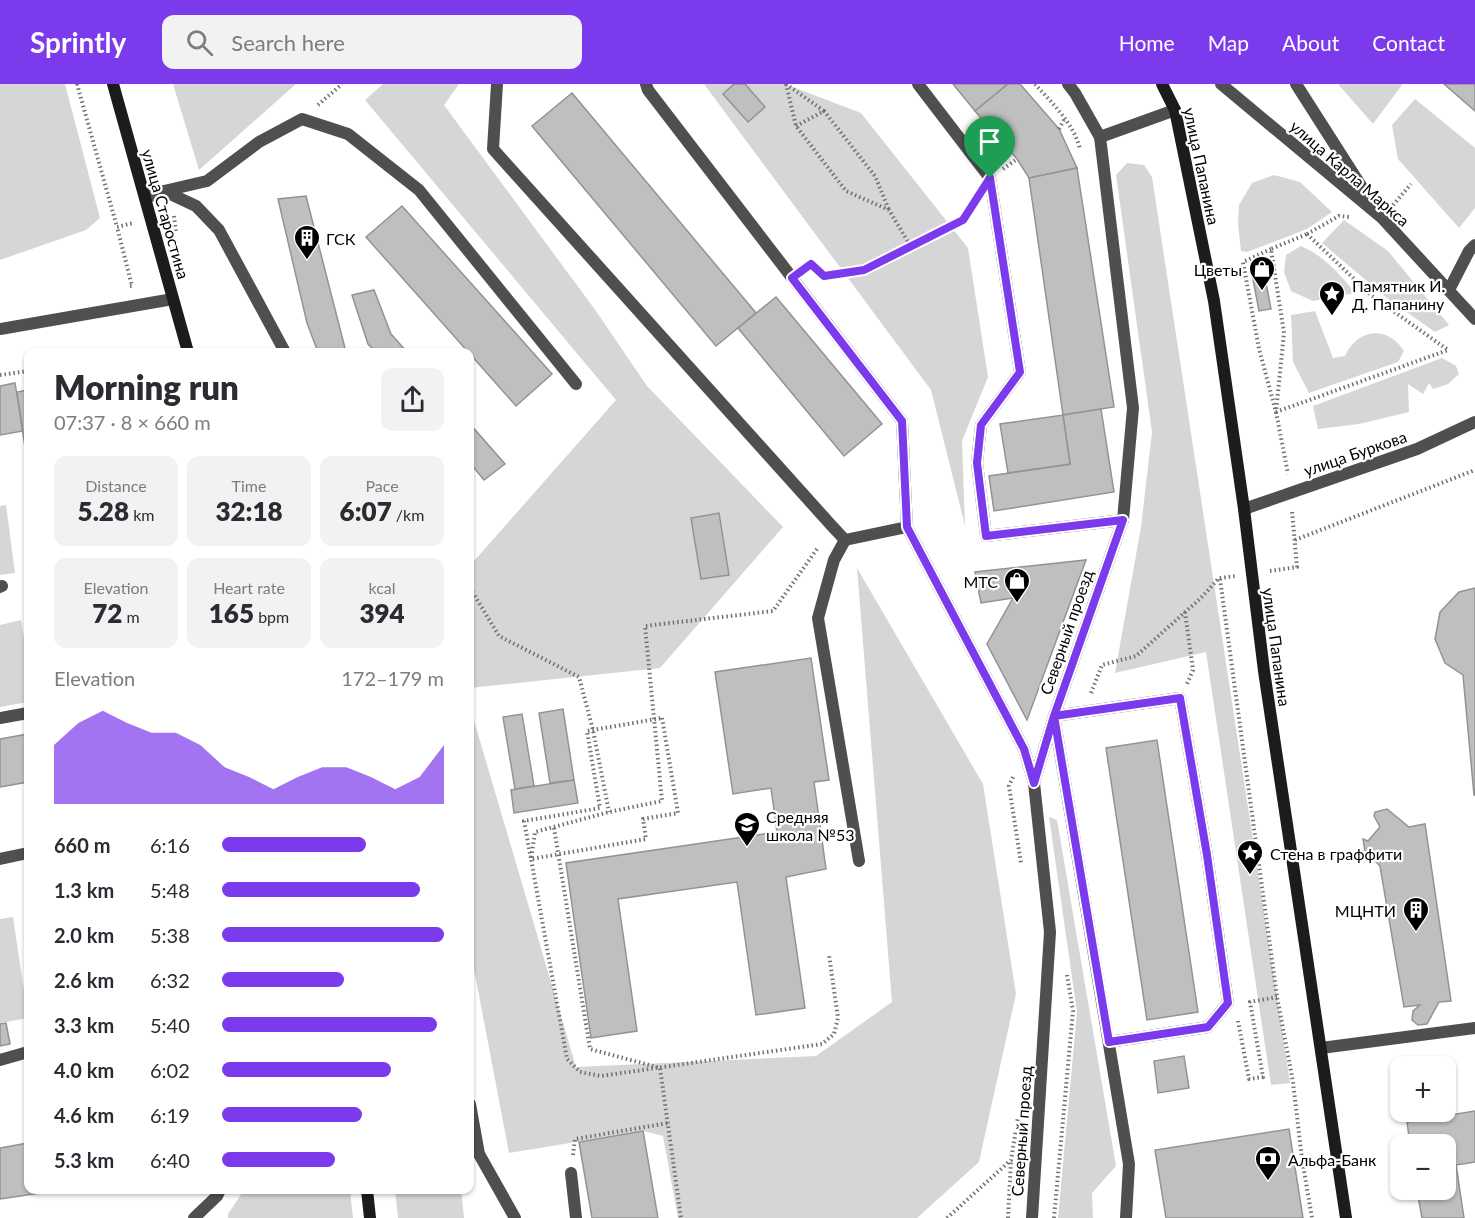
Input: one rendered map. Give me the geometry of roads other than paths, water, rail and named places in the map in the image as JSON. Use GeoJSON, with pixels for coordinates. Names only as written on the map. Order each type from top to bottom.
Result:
{"type":"FeatureCollection","features":[{"type":"Feature","properties":{"kind":"main road","name":"улица Старостина"},"geometry":{"type":"LineString","coordinates":[[113,84],[187,348]]}},
{"type":"Feature","properties":{"kind":"main road","name":"улица Папанина"},"geometry":{"type":"LineString","coordinates":[[1161,84],[1175,110],[1214,301],[1244,508],[1264,671],[1346,1218]]}},
{"type":"Feature","properties":{"kind":"main road"},"geometry":{"type":"LineString","coordinates":[[367,1194],[370,1218]]}},
{"type":"Feature","properties":{"kind":"street"},"geometry":{"type":"LineString","coordinates":[[497,84],[493,148],[845,540]]}},
{"type":"Feature","properties":{"kind":"street"},"geometry":{"type":"LineString","coordinates":[[646,84],[648,90],[902,421],[907,527],[1024,749],[1034,783]]}},
{"type":"Feature","properties":{"kind":"street"},"geometry":{"type":"LineString","coordinates":[[918,84],[990,178],[1020,372],[981,425],[977,463],[986,536],[1123,520]]}},
{"type":"Feature","properties":{"kind":"street"},"geometry":{"type":"LineString","coordinates":[[1068,84],[1100,137],[1175,110]]}},
{"type":"Feature","properties":{"kind":"street","name":"улица Карла Маркса"},"geometry":{"type":"LineString","coordinates":[[1221,84],[1382,218],[1475,319]]}},
{"type":"Feature","properties":{"kind":"street"},"geometry":{"type":"LineString","coordinates":[[1296,84],[1382,218]]}},
{"type":"Feature","properties":{"kind":"street"},"geometry":{"type":"LineString","coordinates":[[145,198],[207,181],[259,142],[302,119],[348,134],[419,190],[576,384]]}},
{"type":"Feature","properties":{"kind":"street","name":"Северный проезд"},"geometry":{"type":"LineString","coordinates":[[1029,1217],[1050,932],[1034,783],[1054,716],[1123,520],[1133,408],[1100,137]]}},
{"type":"Feature","properties":{"kind":"street"},"geometry":{"type":"LineString","coordinates":[[164,191],[196,206],[219,230],[283,348]]}},
{"type":"Feature","properties":{"kind":"street"},"geometry":{"type":"LineString","coordinates":[[1449,290],[1475,245]]}},
{"type":"Feature","properties":{"kind":"street"},"geometry":{"type":"LineString","coordinates":[[0,329],[173,299]]}},
{"type":"Feature","properties":{"kind":"street","name":"улица Буркова"},"geometry":{"type":"LineString","coordinates":[[1244,508],[1417,449],[1475,422]]}},
{"type":"Feature","properties":{"kind":"street"},"geometry":{"type":"LineString","coordinates":[[859,861],[818,618],[834,560],[845,540],[907,527]]}},
{"type":"Feature","properties":{"kind":"street"},"geometry":{"type":"LineString","coordinates":[[1109,1042],[1208,1027],[1228,1003],[1207,855],[1180,698],[1054,716],[1129,1164],[1126,1218]]}},
{"type":"Feature","properties":{"kind":"street"},"geometry":{"type":"LineString","coordinates":[[0,718],[24,714]]}},
{"type":"Feature","properties":{"kind":"street"},"geometry":{"type":"LineString","coordinates":[[0,859],[24,854]]}},
{"type":"Feature","properties":{"kind":"street"},"geometry":{"type":"LineString","coordinates":[[1321,1048],[1475,1028]]}},
{"type":"Feature","properties":{"kind":"street"},"geometry":{"type":"LineString","coordinates":[[0,1060],[24,1053]]}},
{"type":"Feature","properties":{"kind":"street"},"geometry":{"type":"LineString","coordinates":[[474,1126],[479,1154],[515,1218]]}},
{"type":"Feature","properties":{"kind":"street"},"geometry":{"type":"LineString","coordinates":[[571,1173],[576,1218]]}},
{"type":"Feature","properties":{"kind":"street"},"geometry":{"type":"LineString","coordinates":[[194,1218],[218,1194]]}},
{"type":"Feature","properties":{"kind":"place","name":"ГСК"},"geometry":{"type":"Point","coordinates":[307,261]}},
{"type":"Feature","properties":{"kind":"place","name":"Цветы"},"geometry":{"type":"Point","coordinates":[1262,292]}},
{"type":"Feature","properties":{"kind":"place","name":"Памятник И. Д. Папанину"},"geometry":{"type":"Point","coordinates":[1332,317]}},
{"type":"Feature","properties":{"kind":"place","name":"МТС"},"geometry":{"type":"Point","coordinates":[1017,604]}},
{"type":"Feature","properties":{"kind":"place","name":"Средняя школа №53"},"geometry":{"type":"Point","coordinates":[747,848]}},
{"type":"Feature","properties":{"kind":"place","name":"Стена в граффити"},"geometry":{"type":"Point","coordinates":[1250,876]}},
{"type":"Feature","properties":{"kind":"place","name":"МЦНТИ"},"geometry":{"type":"Point","coordinates":[1416,933]}},
{"type":"Feature","properties":{"kind":"place","name":"Альфа-Банк"},"geometry":{"type":"Point","coordinates":[1268,1182]}}]}
